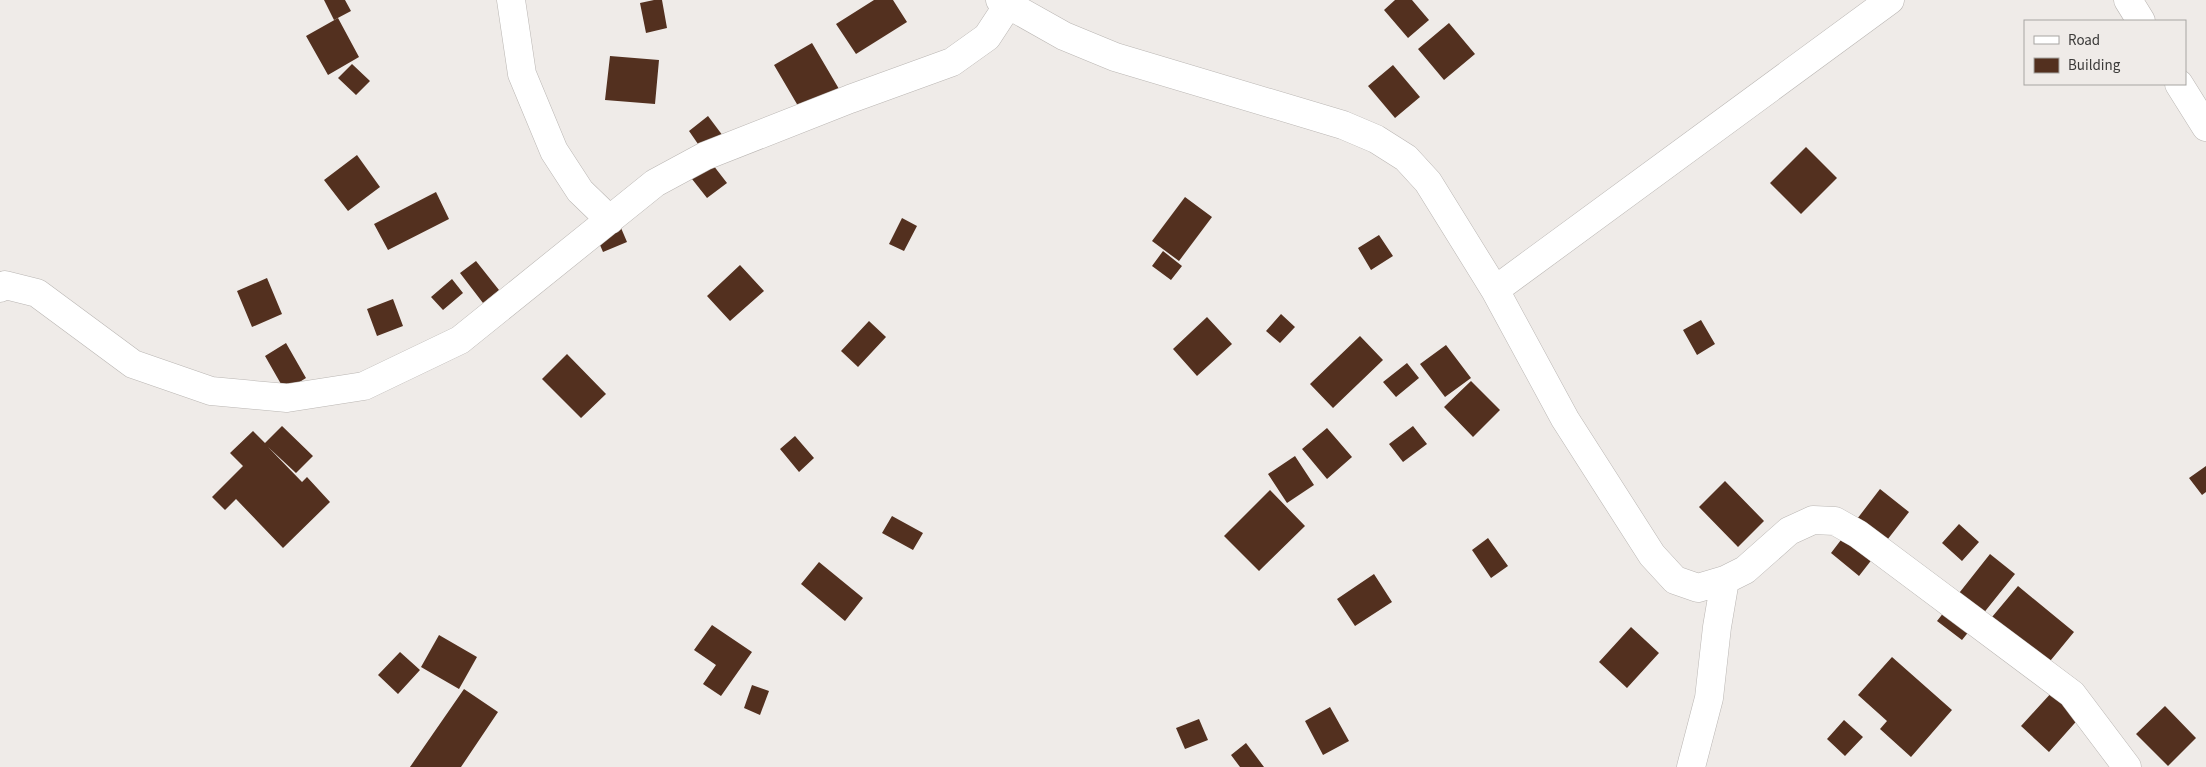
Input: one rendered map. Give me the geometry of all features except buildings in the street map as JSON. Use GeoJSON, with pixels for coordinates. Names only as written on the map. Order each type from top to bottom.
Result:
{"type":"FeatureCollection","features":[{"type":"Feature","properties":{"kind":"street"},"geometry":{"type":"LineString","coordinates":[[511,0],[522,74],[554,151],[580,191],[610,220]]}},
{"type":"Feature","properties":{"kind":"street"},"geometry":{"type":"LineString","coordinates":[[1495,290],[1890,0]]}},
{"type":"Feature","properties":{"kind":"street"},"geometry":{"type":"LineString","coordinates":[[2128,0],[2140,20]]}},
{"type":"Feature","properties":{"kind":"street"},"geometry":{"type":"LineString","coordinates":[[0,288],[5,285],[37,293],[133,364],[211,391],[287,398],[364,386],[460,340],[655,183],[706,156],[850,99],[952,62],[987,37],[1004,3],[1064,36],[1115,57],[1342,125],[1376,139],[1406,158],[1428,182],[1495,290],[1565,419],[1652,555],[1675,580],[1698,588],[1725,580],[1745,570],[1789,531],[1813,520],[1835,521],[1858,534],[2072,694],[2127,767]]}},
{"type":"Feature","properties":{"kind":"street"},"geometry":{"type":"LineString","coordinates":[[2180,85],[2206,127]]}},
{"type":"Feature","properties":{"kind":"street"},"geometry":{"type":"LineString","coordinates":[[1691,767],[1710,698],[1716,627],[1725,580]]}}]}
